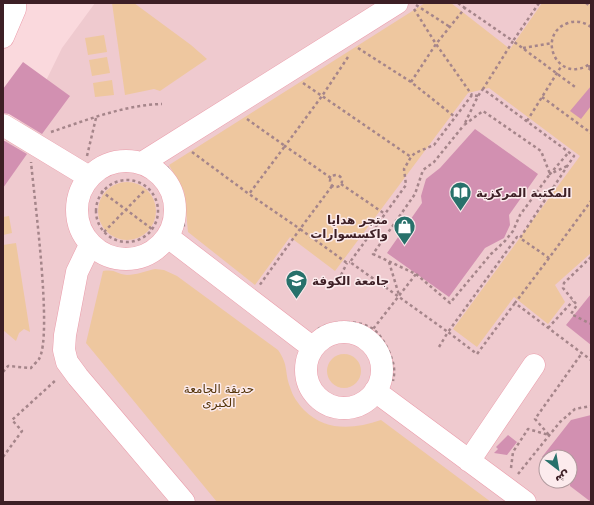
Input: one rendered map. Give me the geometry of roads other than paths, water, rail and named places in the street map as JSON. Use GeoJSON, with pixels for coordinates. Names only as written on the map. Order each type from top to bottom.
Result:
{"type":"FeatureCollection","features":[{"type":"Feature","properties":{"kind":"lane"},"geometry":{"type":"LineString","coordinates":[[3,37],[15,9],[15,3]]}},
{"type":"Feature","properties":{"kind":"lane"},"geometry":{"type":"LineString","coordinates":[[142,163],[409,5]]}},
{"type":"Feature","properties":{"kind":"lane"},"geometry":{"type":"LineString","coordinates":[[3,125],[28,139],[91,180]]}},
{"type":"Feature","properties":{"kind":"lane"},"geometry":{"type":"LineString","coordinates":[[128,161],[142,163],[156,170],[166,181],[173,194],[176,208],[174,223],[158,248],[146,256],[131,260],[116,259],[102,254],[97,238],[82,233],[77,219],[76,204],[81,190],[100,168],[114,162],[128,161]]}},
{"type":"Feature","properties":{"kind":"lane"},"geometry":{"type":"LineString","coordinates":[[168,232],[314,339],[321,339],[332,334],[343,332],[369,334],[380,357],[382,369],[380,381],[375,391],[366,401],[354,406],[340,408],[328,404],[317,397],[309,386],[306,373],[307,360],[314,339]]}},
{"type":"Feature","properties":{"kind":"lane"},"geometry":{"type":"LineString","coordinates":[[97,238],[77,272],[65,335],[64,350],[67,362],[184,502]]}},
{"type":"Feature","properties":{"kind":"lane"},"geometry":{"type":"LineString","coordinates":[[470,461],[534,365]]}},
{"type":"Feature","properties":{"kind":"lane"},"geometry":{"type":"LineString","coordinates":[[375,391],[525,502]]}},
{"type":"Feature","properties":{"kind":"place","name":"المكتبة المركزية"},"geometry":{"type":"Point","coordinates":[461,212]}},
{"type":"Feature","properties":{"kind":"place","name":"متجر هدايا واكسسوارات"},"geometry":{"type":"Point","coordinates":[404,246]}},
{"type":"Feature","properties":{"kind":"place","name":"جامعة الكوفة"},"geometry":{"type":"Point","coordinates":[297,300]}},
{"type":"Feature","properties":{"kind":"park label","name":"حديقة الجامعة الكبرى"},"geometry":{"type":"Point","coordinates":[219,396]}}]}
